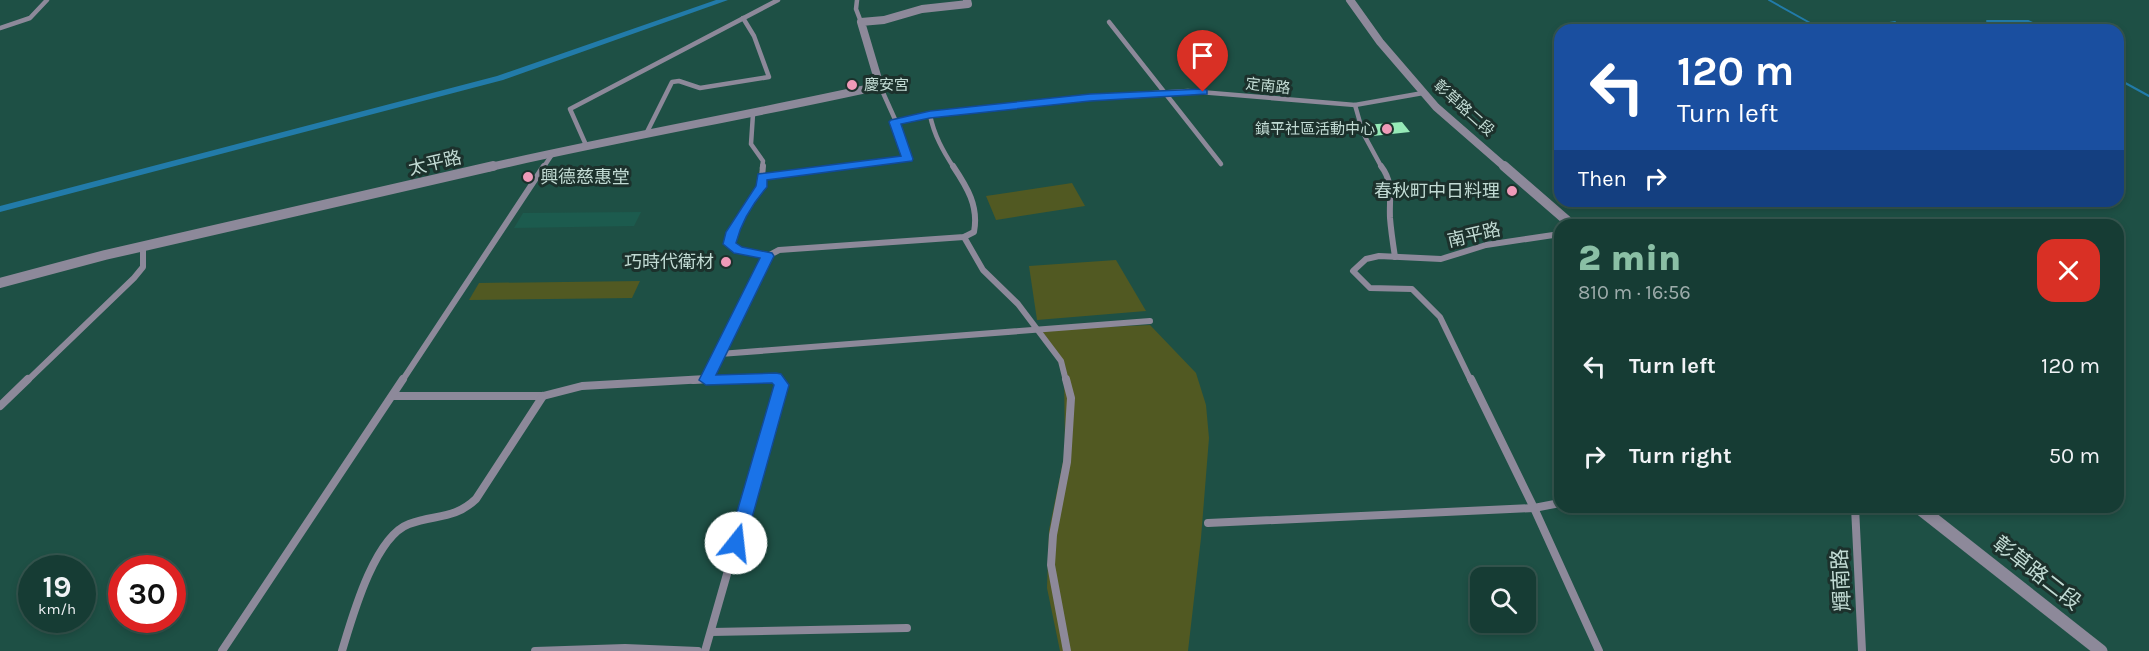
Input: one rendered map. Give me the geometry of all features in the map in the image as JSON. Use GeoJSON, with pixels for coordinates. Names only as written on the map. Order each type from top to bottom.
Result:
{"type":"FeatureCollection","features":[{"type":"Feature","properties":{"kind":"street"},"geometry":{"type":"LineString","coordinates":[[0,28],[30,18],[47,0]]}},
{"type":"Feature","properties":{"kind":"street"},"geometry":{"type":"LineString","coordinates":[[586,145],[570,109],[778,0]]}},
{"type":"Feature","properties":{"kind":"street"},"geometry":{"type":"LineString","coordinates":[[762,177],[908,159],[880,86],[856,9],[857,0]]}},
{"type":"Feature","properties":{"kind":"street","name":"彰草路二段"},"geometry":{"type":"LineString","coordinates":[[1350,0],[1370,30],[1423,93],[1565,219]]}},
{"type":"Feature","properties":{"kind":"street"},"geometry":{"type":"LineString","coordinates":[[861,22],[884,20],[922,9],[968,2]]}},
{"type":"Feature","properties":{"kind":"street"},"geometry":{"type":"LineString","coordinates":[[646,134],[672,82],[679,81],[699,88],[769,77],[754,36],[743,18]]}},
{"type":"Feature","properties":{"kind":"street"},"geometry":{"type":"LineString","coordinates":[[1109,22],[1221,164]]}},
{"type":"Feature","properties":{"kind":"street","name":"太平路"},"geometry":{"type":"LineString","coordinates":[[0,283],[143,246],[553,152],[753,114],[880,86]]}},
{"type":"Feature","properties":{"kind":"street","name":"定南路"},"geometry":{"type":"LineString","coordinates":[[894,122],[930,115],[1090,98],[1167,93],[1203,92],[1297,102],[1355,105],[1423,93]]}},
{"type":"Feature","properties":{"kind":"street"},"geometry":{"type":"LineString","coordinates":[[1355,105],[1363,133],[1379,164],[1388,175],[1395,258]]}},
{"type":"Feature","properties":{"kind":"street"},"geometry":{"type":"LineString","coordinates":[[753,114],[751,144],[763,161],[761,187],[755,192],[732,232],[729,244],[738,250],[768,256]]}},
{"type":"Feature","properties":{"kind":"street"},"geometry":{"type":"LineString","coordinates":[[706,380],[768,256],[779,250],[890,244],[964,237],[974,232],[979,216],[964,184],[930,127],[930,115]]}},
{"type":"Feature","properties":{"kind":"street"},"geometry":{"type":"LineString","coordinates":[[222,651],[553,152]]}},
{"type":"Feature","properties":{"kind":"street","name":"南平路"},"geometry":{"type":"LineString","coordinates":[[1534,508],[1440,317],[1412,289],[1370,288],[1353,271],[1366,259],[1379,256],[1441,259],[1486,245],[1554,235]]}},
{"type":"Feature","properties":{"kind":"street"},"geometry":{"type":"LineString","coordinates":[[964,237],[983,270],[1018,304],[1061,361],[1071,398],[1067,462],[1053,535],[1051,565],[1067,651]]}},
{"type":"Feature","properties":{"kind":"street"},"geometry":{"type":"LineString","coordinates":[[0,406],[134,278],[143,267],[143,246]]}},
{"type":"Feature","properties":{"kind":"street"},"geometry":{"type":"LineString","coordinates":[[720,354],[1150,321]]}},
{"type":"Feature","properties":{"kind":"street"},"geometry":{"type":"LineString","coordinates":[[393,396],[543,396],[582,386],[776,378],[781,385],[705,651]]}},
{"type":"Feature","properties":{"kind":"street"},"geometry":{"type":"LineString","coordinates":[[342,651],[356,606],[369,576],[395,533],[401,528],[416,523],[456,514],[470,505],[485,490],[543,396]]}},
{"type":"Feature","properties":{"kind":"street"},"geometry":{"type":"LineString","coordinates":[[1208,523],[1534,508],[1554,504]]}},
{"type":"Feature","properties":{"kind":"street"},"geometry":{"type":"LineString","coordinates":[[1534,508],[1599,651]]}},
{"type":"Feature","properties":{"kind":"street","name":"輝南路"},"geometry":{"type":"LineString","coordinates":[[1855,513],[1862,651]]}},
{"type":"Feature","properties":{"kind":"street","name":"彰草路二段"},"geometry":{"type":"LineString","coordinates":[[1926,513],[2101,651]]}},
{"type":"Feature","properties":{"kind":"street"},"geometry":{"type":"LineString","coordinates":[[711,632],[907,628]]}},
{"type":"Feature","properties":{"kind":"street"},"geometry":{"type":"LineString","coordinates":[[535,651],[625,648],[698,651]]}},
{"type":"Feature","properties":{"kind":"shaded area"},"geometry":{"type":"Polygon","coordinates":[[[1072,183],[1085,206],[996,220],[986,196],[1072,183]]]}},
{"type":"Feature","properties":{"kind":"shaded area"},"geometry":{"type":"Polygon","coordinates":[[[641,212],[634,226],[514,228],[523,213],[641,212]]]}},
{"type":"Feature","properties":{"kind":"shaded area"},"geometry":{"type":"Polygon","coordinates":[[[1116,260],[1146,311],[1037,320],[1029,266],[1116,260]]]}},
{"type":"Feature","properties":{"kind":"shaded area"},"geometry":{"type":"Polygon","coordinates":[[[640,281],[632,298],[469,300],[479,283],[640,281]]]}},
{"type":"Feature","properties":{"kind":"shaded area"},"geometry":{"type":"Polygon","coordinates":[[[1150,325],[1196,373],[1206,405],[1209,438],[1201,538],[1188,651],[1060,651],[1047,588],[1049,530],[1065,452],[1064,372],[1040,330],[1150,325]]]}},
{"type":"Feature","properties":{"kind":"building","name":"鎮平社區活動中心"},"geometry":{"type":"Polygon","coordinates":[[[1402,122],[1410,132],[1373,136],[1365,125],[1402,122]]]}},
{"type":"Feature","properties":{"kind":"waterway"},"geometry":{"type":"LineString","coordinates":[[0,209],[500,78],[724,0]]}},
{"type":"Feature","properties":{"kind":"waterway"},"geometry":{"type":"LineString","coordinates":[[1769,0],[1812,24]]}},
{"type":"Feature","properties":{"kind":"waterway"},"geometry":{"type":"LineString","coordinates":[[1987,21],[2028,21],[2035,24]]}},
{"type":"Feature","properties":{"kind":"waterway"},"geometry":{"type":"LineString","coordinates":[[1884,24],[1895,22]]}},
{"type":"Feature","properties":{"kind":"waterway"},"geometry":{"type":"LineString","coordinates":[[2124,82],[2149,96]]}},
{"type":"Feature","properties":{"kind":"place","name":"慶安宮"},"geometry":{"type":"Point","coordinates":[852,85]}},
{"type":"Feature","properties":{"kind":"place","name":"鎮平社區活動中心"},"geometry":{"type":"Point","coordinates":[1387,129]}},
{"type":"Feature","properties":{"kind":"place","name":"興德慈惠堂"},"geometry":{"type":"Point","coordinates":[528,177]}},
{"type":"Feature","properties":{"kind":"place","name":"春秋町中日料理"},"geometry":{"type":"Point","coordinates":[1512,191]}},
{"type":"Feature","properties":{"kind":"place","name":"巧時代衛材"},"geometry":{"type":"Point","coordinates":[726,262]}},
{"type":"Feature","properties":{"kind":"route"},"geometry":{"type":"LineString","coordinates":[[736,543],[781,385],[779,379],[776,378],[706,380],[768,256],[758,252],[738,250],[729,244],[732,232],[755,192],[761,187],[762,177],[908,159],[898,126],[894,122],[930,115],[1090,98],[1203,92]]}}]}
